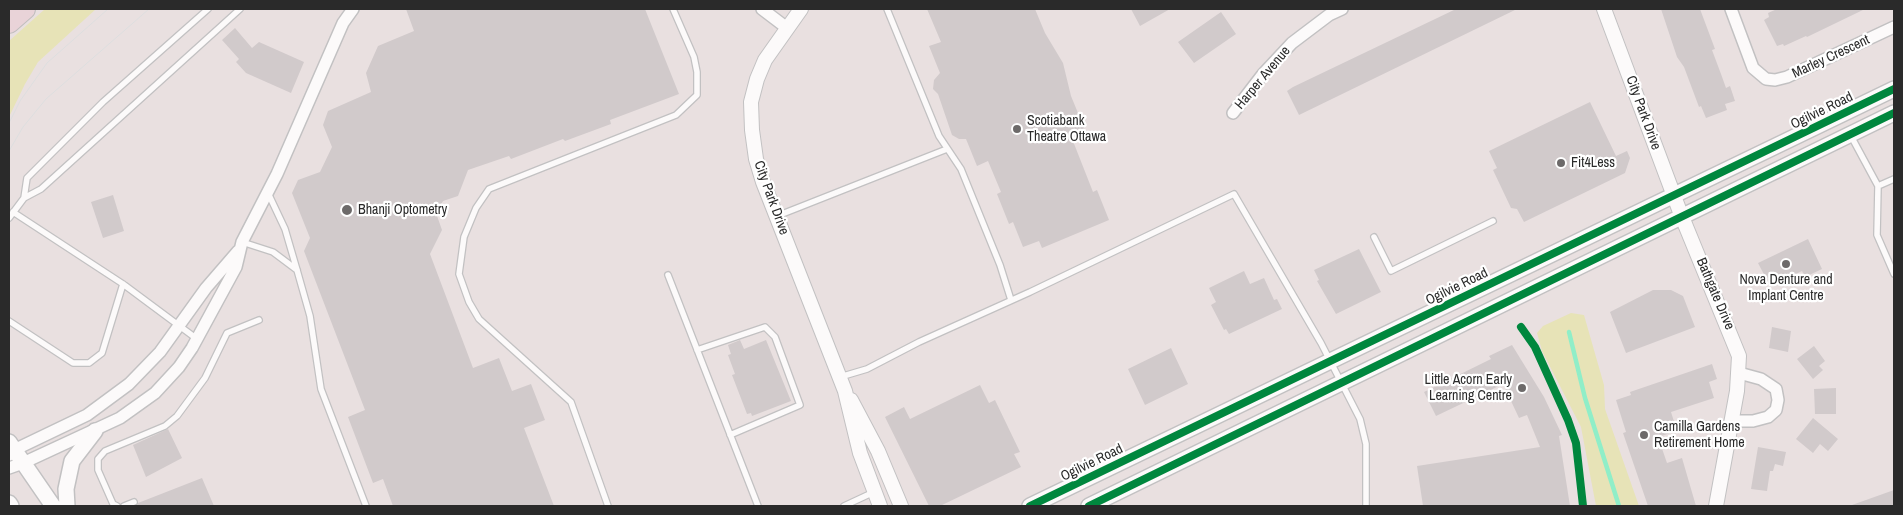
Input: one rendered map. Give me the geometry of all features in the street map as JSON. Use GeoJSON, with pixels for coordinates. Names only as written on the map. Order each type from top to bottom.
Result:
{"type":"FeatureCollection","features":[{"type":"Feature","properties":{"kind":"highway"},"geometry":{"type":"LineString","coordinates":[[9,23],[24,9]]}},
{"type":"Feature","properties":{"kind":"main road","name":"Ogilvie Road"},"geometry":{"type":"LineString","coordinates":[[1030,506],[1894,90]]}},
{"type":"Feature","properties":{"kind":"main road"},"geometry":{"type":"LineString","coordinates":[[1089,506],[1894,113]]}},
{"type":"Feature","properties":{"kind":"main road"},"geometry":{"type":"LineString","coordinates":[[67,506],[66,489],[72,462],[94,431]]}},
{"type":"Feature","properties":{"kind":"main road"},"geometry":{"type":"LineString","coordinates":[[10,449],[16,465],[53,506]]}},
{"type":"Feature","properties":{"kind":"street"},"geometry":{"type":"LineString","coordinates":[[10,449],[70,424],[103,405],[146,368],[179,326],[206,288],[240,246],[268,192],[343,23],[353,9]]}},
{"type":"Feature","properties":{"kind":"street"},"geometry":{"type":"LineString","coordinates":[[762,9],[787,28]]}},
{"type":"Feature","properties":{"kind":"street","name":"City Park Drive"},"geometry":{"type":"LineString","coordinates":[[801,9],[765,60],[751,102],[756,159],[840,377],[860,453],[880,506]]}},
{"type":"Feature","properties":{"kind":"street","name":"Harper Avenue"},"geometry":{"type":"LineString","coordinates":[[1233,113],[1263,74],[1292,43],[1329,15],[1342,9]]}},
{"type":"Feature","properties":{"kind":"street","name":"City Park Drive"},"geometry":{"type":"LineString","coordinates":[[1604,9],[1682,217]]}},
{"type":"Feature","properties":{"kind":"street","name":"Marley Crescent"},"geometry":{"type":"LineString","coordinates":[[1731,9],[1753,68],[1766,79],[1775,80],[1787,77],[1894,27]]}},
{"type":"Feature","properties":{"kind":"street","name":"Bathgate Drive"},"geometry":{"type":"LineString","coordinates":[[1682,217],[1740,356],[1732,421],[1716,506]]}},
{"type":"Feature","properties":{"kind":"street"},"geometry":{"type":"LineString","coordinates":[[16,465],[94,431],[133,410],[155,393],[179,367],[197,339],[236,267],[240,246]]}},
{"type":"Feature","properties":{"kind":"street"},"geometry":{"type":"LineString","coordinates":[[1732,421],[1753,420],[1768,416],[1776,410],[1778,400],[1776,389],[1769,384],[1756,377],[1739,373]]}},
{"type":"Feature","properties":{"kind":"street","name":"City Park Drive"},"geometry":{"type":"LineString","coordinates":[[845,392],[860,414],[878,451],[900,506]]}},
{"type":"Feature","properties":{"kind":"lane"},"geometry":{"type":"LineString","coordinates":[[24,198],[27,178],[103,102],[208,9]]}},
{"type":"Feature","properties":{"kind":"lane"},"geometry":{"type":"LineString","coordinates":[[9,218],[24,198],[41,189],[240,9]]}},
{"type":"Feature","properties":{"kind":"lane"},"geometry":{"type":"LineString","coordinates":[[608,506],[571,402],[479,319],[469,302],[459,274],[464,238],[476,208],[489,189],[676,115],[697,96],[697,72],[694,57],[673,9]]}},
{"type":"Feature","properties":{"kind":"lane"},"geometry":{"type":"LineString","coordinates":[[887,9],[946,149],[960,169],[1000,265],[1011,300]]}},
{"type":"Feature","properties":{"kind":"lane"},"geometry":{"type":"LineString","coordinates":[[1850,135],[1878,186],[1877,235],[1894,274]]}},
{"type":"Feature","properties":{"kind":"lane"},"geometry":{"type":"LineString","coordinates":[[777,216],[946,149]]}},
{"type":"Feature","properties":{"kind":"lane"},"geometry":{"type":"LineString","coordinates":[[1878,186],[1894,179]]}},
{"type":"Feature","properties":{"kind":"lane"},"geometry":{"type":"LineString","coordinates":[[268,192],[285,229],[298,270],[310,316],[321,389],[366,506]]}},
{"type":"Feature","properties":{"kind":"lane"},"geometry":{"type":"LineString","coordinates":[[840,377],[867,369],[919,342],[1234,194],[1331,361],[1360,420],[1366,444],[1366,506]]}},
{"type":"Feature","properties":{"kind":"lane"},"geometry":{"type":"LineString","coordinates":[[13,212],[123,284],[197,339]]}},
{"type":"Feature","properties":{"kind":"lane"},"geometry":{"type":"LineString","coordinates":[[1374,237],[1391,271],[1493,221]]}},
{"type":"Feature","properties":{"kind":"lane"},"geometry":{"type":"LineString","coordinates":[[240,246],[272,252],[298,270]]}},
{"type":"Feature","properties":{"kind":"lane"},"geometry":{"type":"LineString","coordinates":[[668,275],[758,506]]}},
{"type":"Feature","properties":{"kind":"lane"},"geometry":{"type":"LineString","coordinates":[[9,322],[74,363],[89,363],[102,353],[123,284]]}},
{"type":"Feature","properties":{"kind":"lane"},"geometry":{"type":"LineString","coordinates":[[117,506],[112,504],[98,470],[98,458],[105,451],[165,426],[176,416],[205,378],[227,333],[259,320]]}},
{"type":"Feature","properties":{"kind":"lane"},"geometry":{"type":"LineString","coordinates":[[697,350],[765,327],[775,337],[800,405],[730,435]]}},
{"type":"Feature","properties":{"kind":"lane"},"geometry":{"type":"LineString","coordinates":[[844,506],[875,492]]}},
{"type":"Feature","properties":{"kind":"lane"},"geometry":{"type":"LineString","coordinates":[[124,506],[134,502]]}},
{"type":"Feature","properties":{"kind":"shaded area"},"geometry":{"type":"Polygon","coordinates":[[[45,9],[96,9],[38,62],[9,117],[9,41],[45,9]]]}},
{"type":"Feature","properties":{"kind":"shaded area"},"geometry":{"type":"Polygon","coordinates":[[[1571,313],[1584,315],[1604,385],[1605,409],[1639,506],[1596,506],[1581,427],[1542,351],[1537,333],[1543,326],[1571,313]]]}},
{"type":"Feature","properties":{"kind":"building"},"geometry":{"type":"Polygon","coordinates":[[[406,9],[645,9],[679,94],[610,120],[611,124],[565,141],[563,139],[511,159],[509,156],[468,170],[458,196],[443,201],[436,213],[442,230],[430,254],[473,368],[499,358],[512,391],[531,384],[545,420],[524,428],[554,506],[393,506],[383,479],[373,483],[348,417],[365,410],[304,251],[310,238],[292,193],[298,180],[320,172],[332,147],[323,125],[328,111],[371,92],[366,73],[378,46],[414,31],[406,9]]]}},
{"type":"Feature","properties":{"kind":"building","name":"Scotiabank Theatre Ottawa"},"geometry":{"type":"Polygon","coordinates":[[[927,9],[1035,9],[1045,33],[1063,63],[1071,96],[1085,130],[1071,136],[1093,192],[1097,190],[1109,220],[1042,248],[1039,241],[1023,247],[1013,222],[1009,224],[997,194],[1001,192],[988,161],[977,166],[966,139],[959,139],[952,135],[938,94],[933,89],[934,80],[940,73],[929,46],[941,42],[927,9]]]}},
{"type":"Feature","properties":{"kind":"building"},"geometry":{"type":"Polygon","coordinates":[[[1131,9],[1170,9],[1140,26],[1131,9]]]}},
{"type":"Feature","properties":{"kind":"building"},"geometry":{"type":"Polygon","coordinates":[[[1456,9],[1517,9],[1299,115],[1287,91],[1456,9]]]}},
{"type":"Feature","properties":{"kind":"building"},"geometry":{"type":"Polygon","coordinates":[[[1661,9],[1700,9],[1715,49],[1712,50],[1726,88],[1730,86],[1735,101],[1725,104],[1727,110],[1706,118],[1701,106],[1699,107],[1684,67],[1677,57],[1661,9]]]}},
{"type":"Feature","properties":{"kind":"building"},"geometry":{"type":"Polygon","coordinates":[[[1777,9],[1865,9],[1807,37],[1784,46],[1783,44],[1777,46],[1764,20],[1769,17],[1768,13],[1777,9]]]}},
{"type":"Feature","properties":{"kind":"building"},"geometry":{"type":"Polygon","coordinates":[[[1221,12],[1236,34],[1194,63],[1178,42],[1221,12]]]}},
{"type":"Feature","properties":{"kind":"building"},"geometry":{"type":"Polygon","coordinates":[[[235,28],[252,48],[259,42],[304,62],[291,93],[246,73],[236,62],[239,59],[222,40],[235,28]]]}},
{"type":"Feature","properties":{"kind":"building","name":"Fit4Less"},"geometry":{"type":"Polygon","coordinates":[[[1590,102],[1616,156],[1627,151],[1630,158],[1625,173],[1524,222],[1517,209],[1511,208],[1493,170],[1497,168],[1489,151],[1590,102]]]}},
{"type":"Feature","properties":{"kind":"building"},"geometry":{"type":"Polygon","coordinates":[[[113,195],[124,231],[103,238],[91,202],[113,195]]]}},
{"type":"Feature","properties":{"kind":"building"},"geometry":{"type":"Polygon","coordinates":[[[1808,239],[1822,269],[1805,277],[1802,271],[1770,286],[1758,263],[1808,239]]]}},
{"type":"Feature","properties":{"kind":"building"},"geometry":{"type":"Polygon","coordinates":[[[1359,249],[1381,292],[1336,314],[1317,281],[1319,280],[1314,270],[1359,249]]]}},
{"type":"Feature","properties":{"kind":"building"},"geometry":{"type":"Polygon","coordinates":[[[1244,271],[1250,284],[1264,278],[1274,300],[1277,299],[1282,309],[1229,334],[1226,329],[1224,330],[1211,305],[1216,302],[1209,288],[1244,271]]]}},
{"type":"Feature","properties":{"kind":"building"},"geometry":{"type":"Polygon","coordinates":[[[1653,290],[1671,290],[1683,296],[1695,327],[1626,353],[1610,312],[1653,290]]]}},
{"type":"Feature","properties":{"kind":"building"},"geometry":{"type":"Polygon","coordinates":[[[1772,327],[1791,331],[1788,352],[1769,348],[1772,327]]]}},
{"type":"Feature","properties":{"kind":"building"},"geometry":{"type":"Polygon","coordinates":[[[740,340],[744,349],[766,340],[791,401],[752,416],[751,413],[747,414],[732,375],[735,374],[728,355],[731,354],[728,345],[740,340]]]}},
{"type":"Feature","properties":{"kind":"building"},"geometry":{"type":"Polygon","coordinates":[[[1512,345],[1544,397],[1562,435],[1559,436],[1570,506],[1423,506],[1417,466],[1540,447],[1527,415],[1519,418],[1503,384],[1436,416],[1424,392],[1491,359],[1489,356],[1512,345]]]}},
{"type":"Feature","properties":{"kind":"building"},"geometry":{"type":"Polygon","coordinates":[[[1814,346],[1825,361],[1819,366],[1823,370],[1813,379],[1797,359],[1814,346]]]}},
{"type":"Feature","properties":{"kind":"building"},"geometry":{"type":"Polygon","coordinates":[[[1171,348],[1188,384],[1145,405],[1128,369],[1171,348]]]}},
{"type":"Feature","properties":{"kind":"building","name":"Camilla Gardens Retirement Home"},"geometry":{"type":"Polygon","coordinates":[[[1712,364],[1717,379],[1709,382],[1714,398],[1671,412],[1677,431],[1658,437],[1667,463],[1682,458],[1696,506],[1648,506],[1623,433],[1626,432],[1616,400],[1631,395],[1630,392],[1712,364]]]}},
{"type":"Feature","properties":{"kind":"building"},"geometry":{"type":"Polygon","coordinates":[[[980,385],[989,403],[995,400],[1020,452],[1014,454],[1021,467],[940,506],[929,506],[885,417],[904,407],[910,419],[980,385]]]}},
{"type":"Feature","properties":{"kind":"building"},"geometry":{"type":"Polygon","coordinates":[[[1836,388],[1836,414],[1815,414],[1814,389],[1836,388]]]}},
{"type":"Feature","properties":{"kind":"building"},"geometry":{"type":"Polygon","coordinates":[[[1813,418],[1838,439],[1828,451],[1820,444],[1813,453],[1796,439],[1813,418]]]}},
{"type":"Feature","properties":{"kind":"building"},"geometry":{"type":"Polygon","coordinates":[[[168,429],[182,458],[146,477],[133,445],[168,429]]]}},
{"type":"Feature","properties":{"kind":"building"},"geometry":{"type":"Polygon","coordinates":[[[1758,447],[1786,452],[1783,466],[1775,464],[1773,471],[1770,471],[1767,491],[1751,489],[1758,447]]]}},
{"type":"Feature","properties":{"kind":"building"},"geometry":{"type":"Polygon","coordinates":[[[202,478],[214,506],[136,506],[138,503],[202,478]]]}},
{"type":"Feature","properties":{"kind":"building"},"geometry":{"type":"Polygon","coordinates":[[[1894,490],[1894,506],[1852,506],[1852,505],[1894,490]]]}},
{"type":"Feature","properties":{"kind":"waterway"},"geometry":{"type":"LineString","coordinates":[[1569,332],[1585,398],[1619,506]]}},
{"type":"Feature","properties":{"kind":"tram line"},"geometry":{"type":"LineString","coordinates":[[9,123],[20,101],[47,63],[108,9]]}},
{"type":"Feature","properties":{"kind":"tram line"},"geometry":{"type":"LineString","coordinates":[[9,151],[23,127],[46,99],[149,9]]}},
{"type":"Feature","properties":{"kind":"cycle path"},"geometry":{"type":"LineString","coordinates":[[1030,506],[1894,89]]}},
{"type":"Feature","properties":{"kind":"cycle path"},"geometry":{"type":"LineString","coordinates":[[1089,506],[1894,113]]}},
{"type":"Feature","properties":{"kind":"cycle path"},"geometry":{"type":"LineString","coordinates":[[1521,327],[1535,347],[1568,420],[1576,443],[1583,506]]}},
{"type":"Feature","properties":{"kind":"place","name":"Scotiabank Theatre Ottawa"},"geometry":{"type":"Point","coordinates":[1017,129]}},
{"type":"Feature","properties":{"kind":"place","name":"Fit4Less"},"geometry":{"type":"Point","coordinates":[1561,163]}},
{"type":"Feature","properties":{"kind":"place","name":"Bhanji Optometry"},"geometry":{"type":"Point","coordinates":[347,210]}},
{"type":"Feature","properties":{"kind":"place","name":"Nova Denture and Implant Centre"},"geometry":{"type":"Point","coordinates":[1786,264]}},
{"type":"Feature","properties":{"kind":"place","name":"Little Acorn Early Learning Centre"},"geometry":{"type":"Point","coordinates":[1522,388]}},
{"type":"Feature","properties":{"kind":"place","name":"Camilla Gardens Retirement Home"},"geometry":{"type":"Point","coordinates":[1644,435]}}]}
